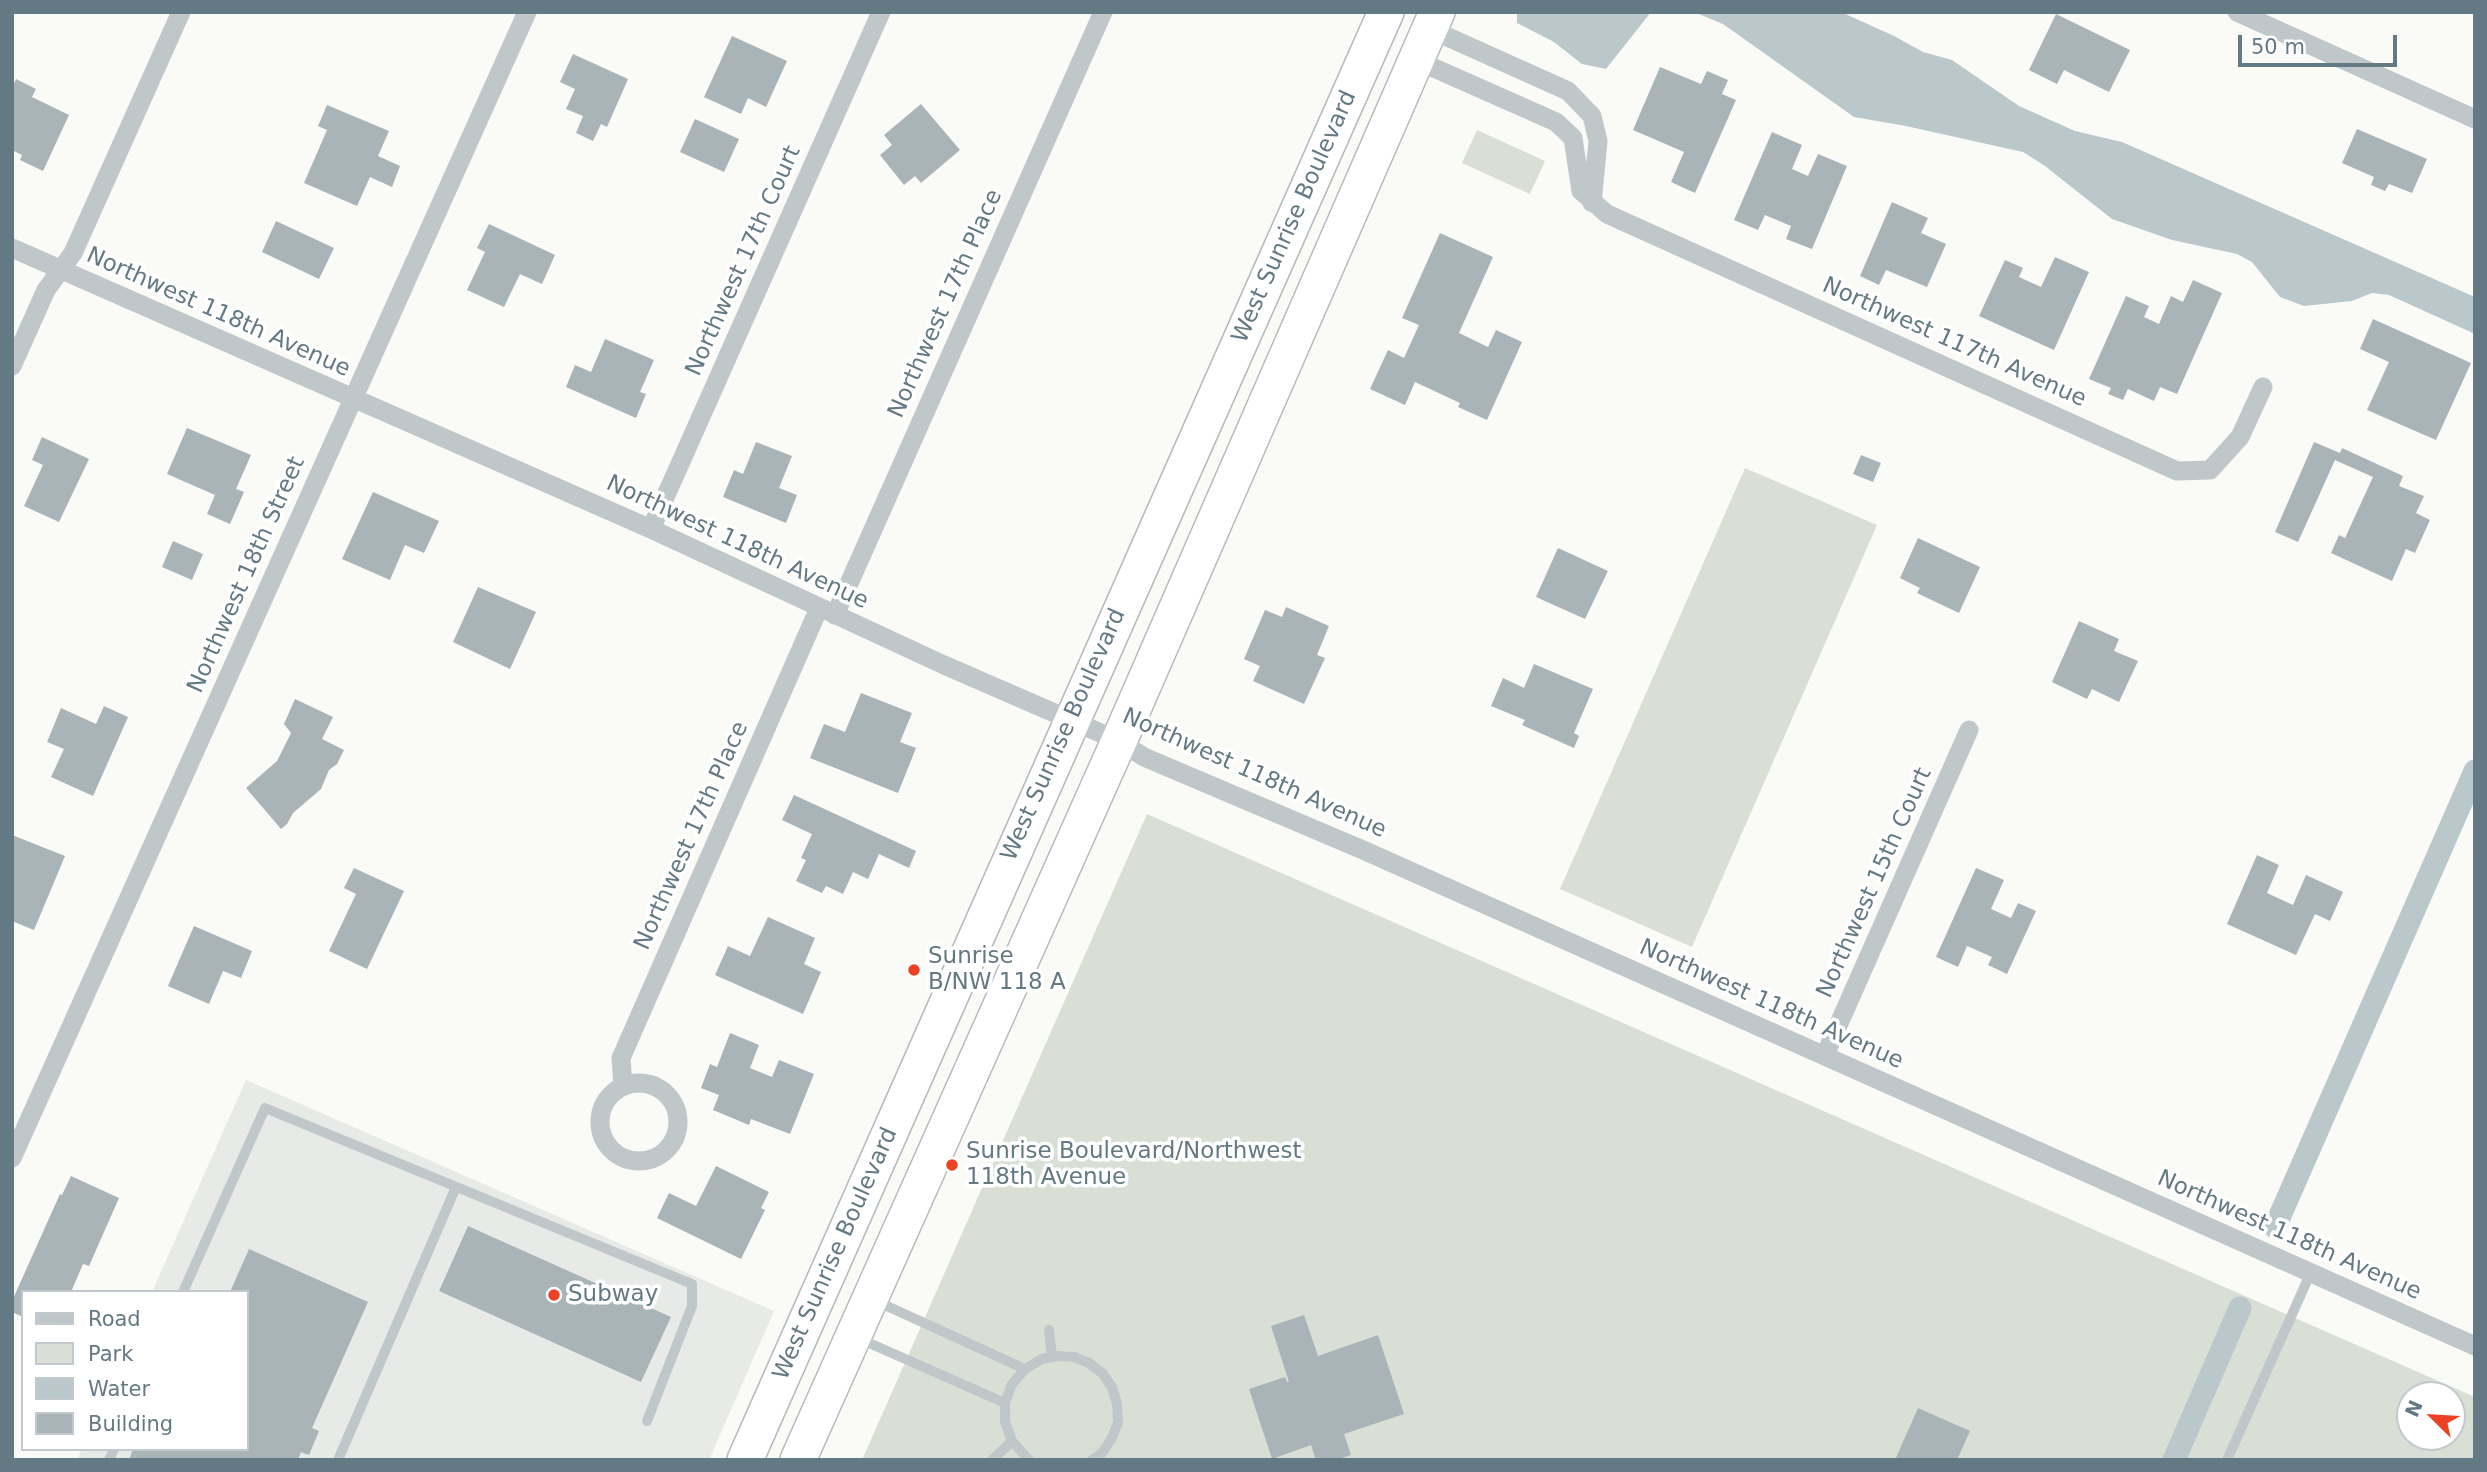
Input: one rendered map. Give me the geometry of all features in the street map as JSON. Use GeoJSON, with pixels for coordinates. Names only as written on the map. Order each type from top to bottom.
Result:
{"type":"FeatureCollection","features":[{"type":"Feature","properties":{"kind":"highway","name":"West Sunrise Boulevard"},"geometry":{"type":"LineString","coordinates":[[745,1460],[1386,12]]}},
{"type":"Feature","properties":{"kind":"highway","name":"West Sunrise Boulevard"},"geometry":{"type":"LineString","coordinates":[[798,1460],[1119,741],[1434,21]]}},
{"type":"Feature","properties":{"kind":"street"},"geometry":{"type":"LineString","coordinates":[[12,366],[46,290],[73,253],[181,12]]}},
{"type":"Feature","properties":{"kind":"street","name":"Northwest 18th Street"},"geometry":{"type":"LineString","coordinates":[[12,1158],[527,12]]}},
{"type":"Feature","properties":{"kind":"street","name":"Northwest 17th Court"},"geometry":{"type":"LineString","coordinates":[[651,529],[881,12]]}},
{"type":"Feature","properties":{"kind":"street","name":"Northwest 17th Place"},"geometry":{"type":"LineString","coordinates":[[623,1086],[621,1058],[1103,12]]}},
{"type":"Feature","properties":{"kind":"street"},"geometry":{"type":"LineString","coordinates":[[2238,12],[2475,119]]}},
{"type":"Feature","properties":{"kind":"street"},"geometry":{"type":"LineString","coordinates":[[1434,21],[1568,91],[1592,116],[1598,141],[1592,203]]}},
{"type":"Feature","properties":{"kind":"street"},"geometry":{"type":"LineString","coordinates":[[1416,60],[1556,122],[1573,138],[1581,191],[1592,203]]}},
{"type":"Feature","properties":{"kind":"street"},"geometry":{"type":"LineString","coordinates":[[1514,103],[1528,72]]}},
{"type":"Feature","properties":{"kind":"street","name":"Northwest 117th Avenue"},"geometry":{"type":"LineString","coordinates":[[1592,203],[1607,214],[2178,471],[2210,470],[2241,437],[2263,387]]}},
{"type":"Feature","properties":{"kind":"street","name":"Northwest 118th Avenue"},"geometry":{"type":"LineString","coordinates":[[12,248],[651,529],[1119,741],[1144,757],[1363,850],[2475,1346]]}},
{"type":"Feature","properties":{"kind":"street","name":"Northwest 15th Court"},"geometry":{"type":"LineString","coordinates":[[1825,1055],[1969,730]]}},
{"type":"Feature","properties":{"kind":"street"},"geometry":{"type":"LineString","coordinates":[[635,1082],[659,1087],[675,1106],[678,1130],[673,1142],[655,1158],[642,1162],[628,1160],[616,1154],[606,1144],[599,1118],[611,1093],[623,1086],[635,1082]]}},
{"type":"Feature","properties":{"kind":"lane"},"geometry":{"type":"LineString","coordinates":[[184,1290],[265,1108],[692,1284],[692,1306],[647,1421]]}},
{"type":"Feature","properties":{"kind":"lane"},"geometry":{"type":"LineString","coordinates":[[338,1460],[456,1186]]}},
{"type":"Feature","properties":{"kind":"lane"},"geometry":{"type":"LineString","coordinates":[[2227,1460],[2311,1272]]}},
{"type":"Feature","properties":{"kind":"lane"},"geometry":{"type":"LineString","coordinates":[[870,1298],[1025,1369]]}},
{"type":"Feature","properties":{"kind":"lane"},"geometry":{"type":"LineString","coordinates":[[1049,1330],[1052,1357]]}},
{"type":"Feature","properties":{"kind":"lane"},"geometry":{"type":"LineString","coordinates":[[853,1336],[1006,1403]]}},
{"type":"Feature","properties":{"kind":"lane"},"geometry":{"type":"LineString","coordinates":[[1028,1460],[1012,1441],[1005,1422],[1006,1403],[1012,1384],[1025,1369],[1042,1359],[1074,1357],[1089,1363],[1102,1373],[1112,1387],[1117,1404],[1118,1422],[1112,1438],[1102,1453],[1092,1460]]}},
{"type":"Feature","properties":{"kind":"lane"},"geometry":{"type":"LineString","coordinates":[[992,1460],[1012,1441]]}},
{"type":"Feature","properties":{"kind":"shaded area"},"geometry":{"type":"Polygon","coordinates":[[[246,1080],[774,1311],[709,1460],[77,1460],[81,1451],[248,1451],[248,1290],[153,1290],[246,1080]]]}},
{"type":"Feature","properties":{"kind":"green space"},"geometry":{"type":"Polygon","coordinates":[[[1477,130],[1545,161],[1530,194],[1462,163],[1477,130]]]}},
{"type":"Feature","properties":{"kind":"green space"},"geometry":{"type":"Polygon","coordinates":[[[1745,468],[1877,525],[1692,947],[1560,889],[1745,468]]]}},
{"type":"Feature","properties":{"kind":"green space"},"geometry":{"type":"Polygon","coordinates":[[[1147,814],[2439,1381],[2396,1381],[2396,1451],[2466,1451],[2466,1393],[2475,1397],[2475,1460],[862,1460],[1147,814]]]}},
{"type":"Feature","properties":{"kind":"water"},"geometry":{"type":"Polygon","coordinates":[[[1517,12],[1651,12],[1606,69],[1582,64],[1554,42],[1517,23],[1517,12]]]}},
{"type":"Feature","properties":{"kind":"water"},"geometry":{"type":"Polygon","coordinates":[[[1694,12],[1841,12],[1923,52],[1952,60],[2019,106],[2075,131],[2122,142],[2475,297],[2475,334],[2389,295],[2372,293],[2352,301],[2304,306],[2280,297],[2252,262],[2237,254],[2172,240],[2112,219],[2023,152],[1854,117],[1723,24],[1694,12]]]}},
{"type":"Feature","properties":{"kind":"building"},"geometry":{"type":"Polygon","coordinates":[[[2056,14],[2130,50],[2109,92],[2064,70],[2057,84],[2029,70],[2056,14]]]}},
{"type":"Feature","properties":{"kind":"building"},"geometry":{"type":"Polygon","coordinates":[[[732,36],[787,61],[766,107],[748,98],[741,114],[704,97],[732,36]]]}},
{"type":"Feature","properties":{"kind":"building"},"geometry":{"type":"Polygon","coordinates":[[[573,54],[628,79],[607,127],[601,124],[593,141],[576,133],[583,116],[566,109],[575,89],[560,82],[573,54]]]}},
{"type":"Feature","properties":{"kind":"building"},"geometry":{"type":"Polygon","coordinates":[[[1660,67],[1701,84],[1707,71],[1728,80],[1722,94],[1736,100],[1695,193],[1671,182],[1684,152],[1633,130],[1660,67]]]}},
{"type":"Feature","properties":{"kind":"building"},"geometry":{"type":"Polygon","coordinates":[[[16,79],[36,89],[32,97],[69,115],[43,171],[20,160],[22,155],[12,150],[12,88],[16,79]]]}},
{"type":"Feature","properties":{"kind":"building"},"geometry":{"type":"Polygon","coordinates":[[[921,104],[960,150],[921,183],[915,176],[904,185],[880,155],[892,145],[884,135],[921,104]]]}},
{"type":"Feature","properties":{"kind":"building"},"geometry":{"type":"Polygon","coordinates":[[[327,105],[389,131],[378,156],[400,166],[392,187],[370,177],[357,206],[304,183],[327,130],[318,126],[327,105]]]}},
{"type":"Feature","properties":{"kind":"building"},"geometry":{"type":"Polygon","coordinates":[[[695,119],[739,139],[724,172],[680,152],[695,119]]]}},
{"type":"Feature","properties":{"kind":"building"},"geometry":{"type":"Polygon","coordinates":[[[2357,129],[2427,159],[2412,193],[2389,184],[2385,191],[2371,185],[2374,177],[2342,163],[2357,129]]]}},
{"type":"Feature","properties":{"kind":"building"},"geometry":{"type":"Polygon","coordinates":[[[1772,132],[1802,145],[1792,169],[1808,176],[1818,154],[1847,166],[1812,249],[1786,239],[1791,226],[1765,215],[1758,230],[1734,220],[1772,132]]]}},
{"type":"Feature","properties":{"kind":"building"},"geometry":{"type":"Polygon","coordinates":[[[1892,202],[1928,218],[1921,233],[1946,244],[1927,287],[1886,270],[1879,285],[1860,276],[1892,202]]]}},
{"type":"Feature","properties":{"kind":"building"},"geometry":{"type":"Polygon","coordinates":[[[276,221],[334,248],[319,279],[262,252],[276,221]]]}},
{"type":"Feature","properties":{"kind":"building"},"geometry":{"type":"Polygon","coordinates":[[[489,224],[555,255],[542,284],[520,274],[504,307],[467,290],[485,252],[477,248],[489,224]]]}},
{"type":"Feature","properties":{"kind":"building"},"geometry":{"type":"Polygon","coordinates":[[[1440,233],[1493,257],[1459,333],[1488,347],[1496,330],[1522,342],[1487,420],[1458,407],[1460,403],[1415,382],[1405,405],[1370,389],[1388,350],[1404,358],[1419,325],[1402,318],[1440,233]]]}},
{"type":"Feature","properties":{"kind":"building"},"geometry":{"type":"Polygon","coordinates":[[[2055,257],[2089,272],[2054,350],[1979,316],[2005,260],[2023,268],[2019,277],[2041,287],[2055,257]]]}},
{"type":"Feature","properties":{"kind":"building"},"geometry":{"type":"Polygon","coordinates":[[[2193,280],[2222,293],[2177,394],[2160,387],[2154,401],[2128,389],[2123,400],[2108,394],[2111,388],[2089,379],[2126,296],[2149,306],[2144,317],[2159,324],[2171,296],[2183,302],[2193,280]]]}},
{"type":"Feature","properties":{"kind":"building"},"geometry":{"type":"Polygon","coordinates":[[[2373,319],[2471,363],[2436,440],[2367,410],[2389,362],[2360,349],[2373,319]]]}},
{"type":"Feature","properties":{"kind":"building"},"geometry":{"type":"Polygon","coordinates":[[[605,339],[654,360],[640,392],[646,394],[636,418],[566,387],[575,365],[591,372],[605,339]]]}},
{"type":"Feature","properties":{"kind":"building"},"geometry":{"type":"Polygon","coordinates":[[[187,428],[251,455],[236,489],[244,492],[230,524],[207,514],[215,495],[167,474],[187,428]]]}},
{"type":"Feature","properties":{"kind":"building"},"geometry":{"type":"Polygon","coordinates":[[[42,437],[89,459],[59,522],[24,506],[43,465],[32,460],[42,437]]]}},
{"type":"Feature","properties":{"kind":"building"},"geometry":{"type":"Polygon","coordinates":[[[756,442],[792,456],[779,488],[797,495],[786,523],[723,497],[734,470],[743,474],[756,442]]]}},
{"type":"Feature","properties":{"kind":"building"},"geometry":{"type":"Polygon","coordinates":[[[2314,442],[2340,453],[2342,448],[2403,476],[2399,486],[2424,496],[2416,513],[2430,520],[2415,553],[2406,549],[2392,581],[2331,553],[2339,535],[2345,538],[2373,477],[2335,460],[2298,542],[2275,532],[2314,442]]]}},
{"type":"Feature","properties":{"kind":"building"},"geometry":{"type":"Polygon","coordinates":[[[1861,455],[1881,463],[1873,482],[1853,474],[1861,455]]]}},
{"type":"Feature","properties":{"kind":"building"},"geometry":{"type":"Polygon","coordinates":[[[373,492],[439,521],[424,553],[405,545],[390,580],[342,559],[373,492]]]}},
{"type":"Feature","properties":{"kind":"building"},"geometry":{"type":"Polygon","coordinates":[[[1918,538],[1980,567],[1959,613],[1917,593],[1920,588],[1900,578],[1918,538]]]}},
{"type":"Feature","properties":{"kind":"building"},"geometry":{"type":"Polygon","coordinates":[[[173,541],[203,554],[192,580],[162,567],[173,541]]]}},
{"type":"Feature","properties":{"kind":"building"},"geometry":{"type":"Polygon","coordinates":[[[1558,548],[1608,571],[1585,619],[1536,597],[1558,548]]]}},
{"type":"Feature","properties":{"kind":"building"},"geometry":{"type":"Polygon","coordinates":[[[478,587],[536,612],[510,669],[453,642],[478,587]]]}},
{"type":"Feature","properties":{"kind":"building"},"geometry":{"type":"Polygon","coordinates":[[[1286,607],[1329,626],[1317,655],[1325,658],[1304,704],[1253,681],[1260,666],[1244,659],[1265,610],[1282,617],[1286,607]]]}},
{"type":"Feature","properties":{"kind":"building"},"geometry":{"type":"Polygon","coordinates":[[[2079,621],[2119,639],[2114,651],[2138,661],[2119,702],[2092,689],[2087,699],[2052,682],[2079,621]]]}},
{"type":"Feature","properties":{"kind":"building"},"geometry":{"type":"Polygon","coordinates":[[[1534,664],[1593,689],[1574,733],[1579,736],[1574,748],[1522,725],[1525,720],[1491,706],[1503,678],[1524,688],[1534,664]]]}},
{"type":"Feature","properties":{"kind":"building"},"geometry":{"type":"Polygon","coordinates":[[[861,693],[912,713],[900,742],[916,748],[898,793],[810,758],[824,724],[845,732],[861,693]]]}},
{"type":"Feature","properties":{"kind":"building"},"geometry":{"type":"Polygon","coordinates":[[[295,699],[333,717],[322,739],[344,750],[337,764],[329,770],[321,789],[293,813],[281,829],[246,788],[277,761],[291,733],[284,724],[295,699]]]}},
{"type":"Feature","properties":{"kind":"building"},"geometry":{"type":"Polygon","coordinates":[[[104,706],[128,717],[93,796],[51,777],[64,749],[47,742],[61,708],[96,724],[104,706]]]}},
{"type":"Feature","properties":{"kind":"building"},"geometry":{"type":"Polygon","coordinates":[[[794,795],[916,851],[909,868],[879,854],[868,879],[853,872],[843,894],[826,886],[822,893],[796,881],[806,860],[801,858],[812,834],[782,820],[794,795]]]}},
{"type":"Feature","properties":{"kind":"building"},"geometry":{"type":"Polygon","coordinates":[[[12,835],[65,856],[34,930],[12,921],[12,835]]]}},
{"type":"Feature","properties":{"kind":"building"},"geometry":{"type":"Polygon","coordinates":[[[2257,855],[2279,865],[2267,893],[2293,905],[2306,875],[2343,892],[2330,921],[2315,914],[2296,955],[2227,924],[2257,855]]]}},
{"type":"Feature","properties":{"kind":"building"},"geometry":{"type":"Polygon","coordinates":[[[354,868],[404,891],[367,969],[329,951],[356,894],[344,888],[354,868]]]}},
{"type":"Feature","properties":{"kind":"building"},"geometry":{"type":"Polygon","coordinates":[[[1976,868],[2004,880],[1991,909],[2011,918],[2018,903],[2036,911],[2007,974],[1988,965],[1992,957],[1967,946],[1958,967],[1936,957],[1976,868]]]}},
{"type":"Feature","properties":{"kind":"building"},"geometry":{"type":"Polygon","coordinates":[[[768,917],[815,938],[804,964],[821,972],[803,1014],[715,975],[728,946],[750,956],[768,917]]]}},
{"type":"Feature","properties":{"kind":"building"},"geometry":{"type":"Polygon","coordinates":[[[194,926],[252,951],[241,978],[223,971],[209,1004],[168,986],[194,926]]]}},
{"type":"Feature","properties":{"kind":"building"},"geometry":{"type":"Polygon","coordinates":[[[730,1033],[759,1045],[750,1068],[772,1077],[779,1060],[814,1074],[790,1134],[751,1119],[749,1125],[713,1110],[719,1095],[701,1088],[710,1064],[717,1067],[730,1033]]]}},
{"type":"Feature","properties":{"kind":"building"},"geometry":{"type":"Polygon","coordinates":[[[716,1166],[769,1192],[761,1208],[765,1210],[741,1259],[657,1218],[669,1193],[696,1206],[716,1166]]]}},
{"type":"Feature","properties":{"kind":"building"},"geometry":{"type":"Polygon","coordinates":[[[71,1176],[119,1198],[89,1266],[83,1264],[72,1290],[21,1290],[21,1316],[12,1312],[12,1301],[60,1194],[62,1195],[71,1176]]]}},
{"type":"Feature","properties":{"kind":"building"},"geometry":{"type":"Polygon","coordinates":[[[468,1226],[671,1317],[641,1382],[439,1291],[468,1226]]]}},
{"type":"Feature","properties":{"kind":"building"},"geometry":{"type":"Polygon","coordinates":[[[249,1249],[368,1302],[312,1428],[319,1431],[309,1455],[301,1452],[298,1460],[129,1460],[132,1451],[248,1451],[248,1290],[231,1290],[249,1249]]]}},
{"type":"Feature","properties":{"kind":"building"},"geometry":{"type":"Polygon","coordinates":[[[1304,1315],[1318,1356],[1378,1335],[1404,1414],[1344,1434],[1351,1455],[1336,1460],[1316,1460],[1311,1445],[1272,1459],[1249,1389],[1285,1377],[1289,1382],[1271,1326],[1304,1315]]]}},
{"type":"Feature","properties":{"kind":"building"},"geometry":{"type":"Polygon","coordinates":[[[1918,1408],[1970,1431],[1957,1460],[1895,1460],[1918,1408]]]}},
{"type":"Feature","properties":{"kind":"waterway"},"geometry":{"type":"LineString","coordinates":[[2275,1227],[2475,771]]}},
{"type":"Feature","properties":{"kind":"waterway"},"geometry":{"type":"LineString","coordinates":[[2174,1460],[2240,1308]]}},
{"type":"Feature","properties":{"kind":"place","name":"Sunrise B/NW 118 A"},"geometry":{"type":"Point","coordinates":[914,970]}},
{"type":"Feature","properties":{"kind":"place","name":"Sunrise Boulevard/Northwest 118th Avenue"},"geometry":{"type":"Point","coordinates":[952,1165]}},
{"type":"Feature","properties":{"kind":"place","name":"Subway"},"geometry":{"type":"Point","coordinates":[554,1295]}}]}
